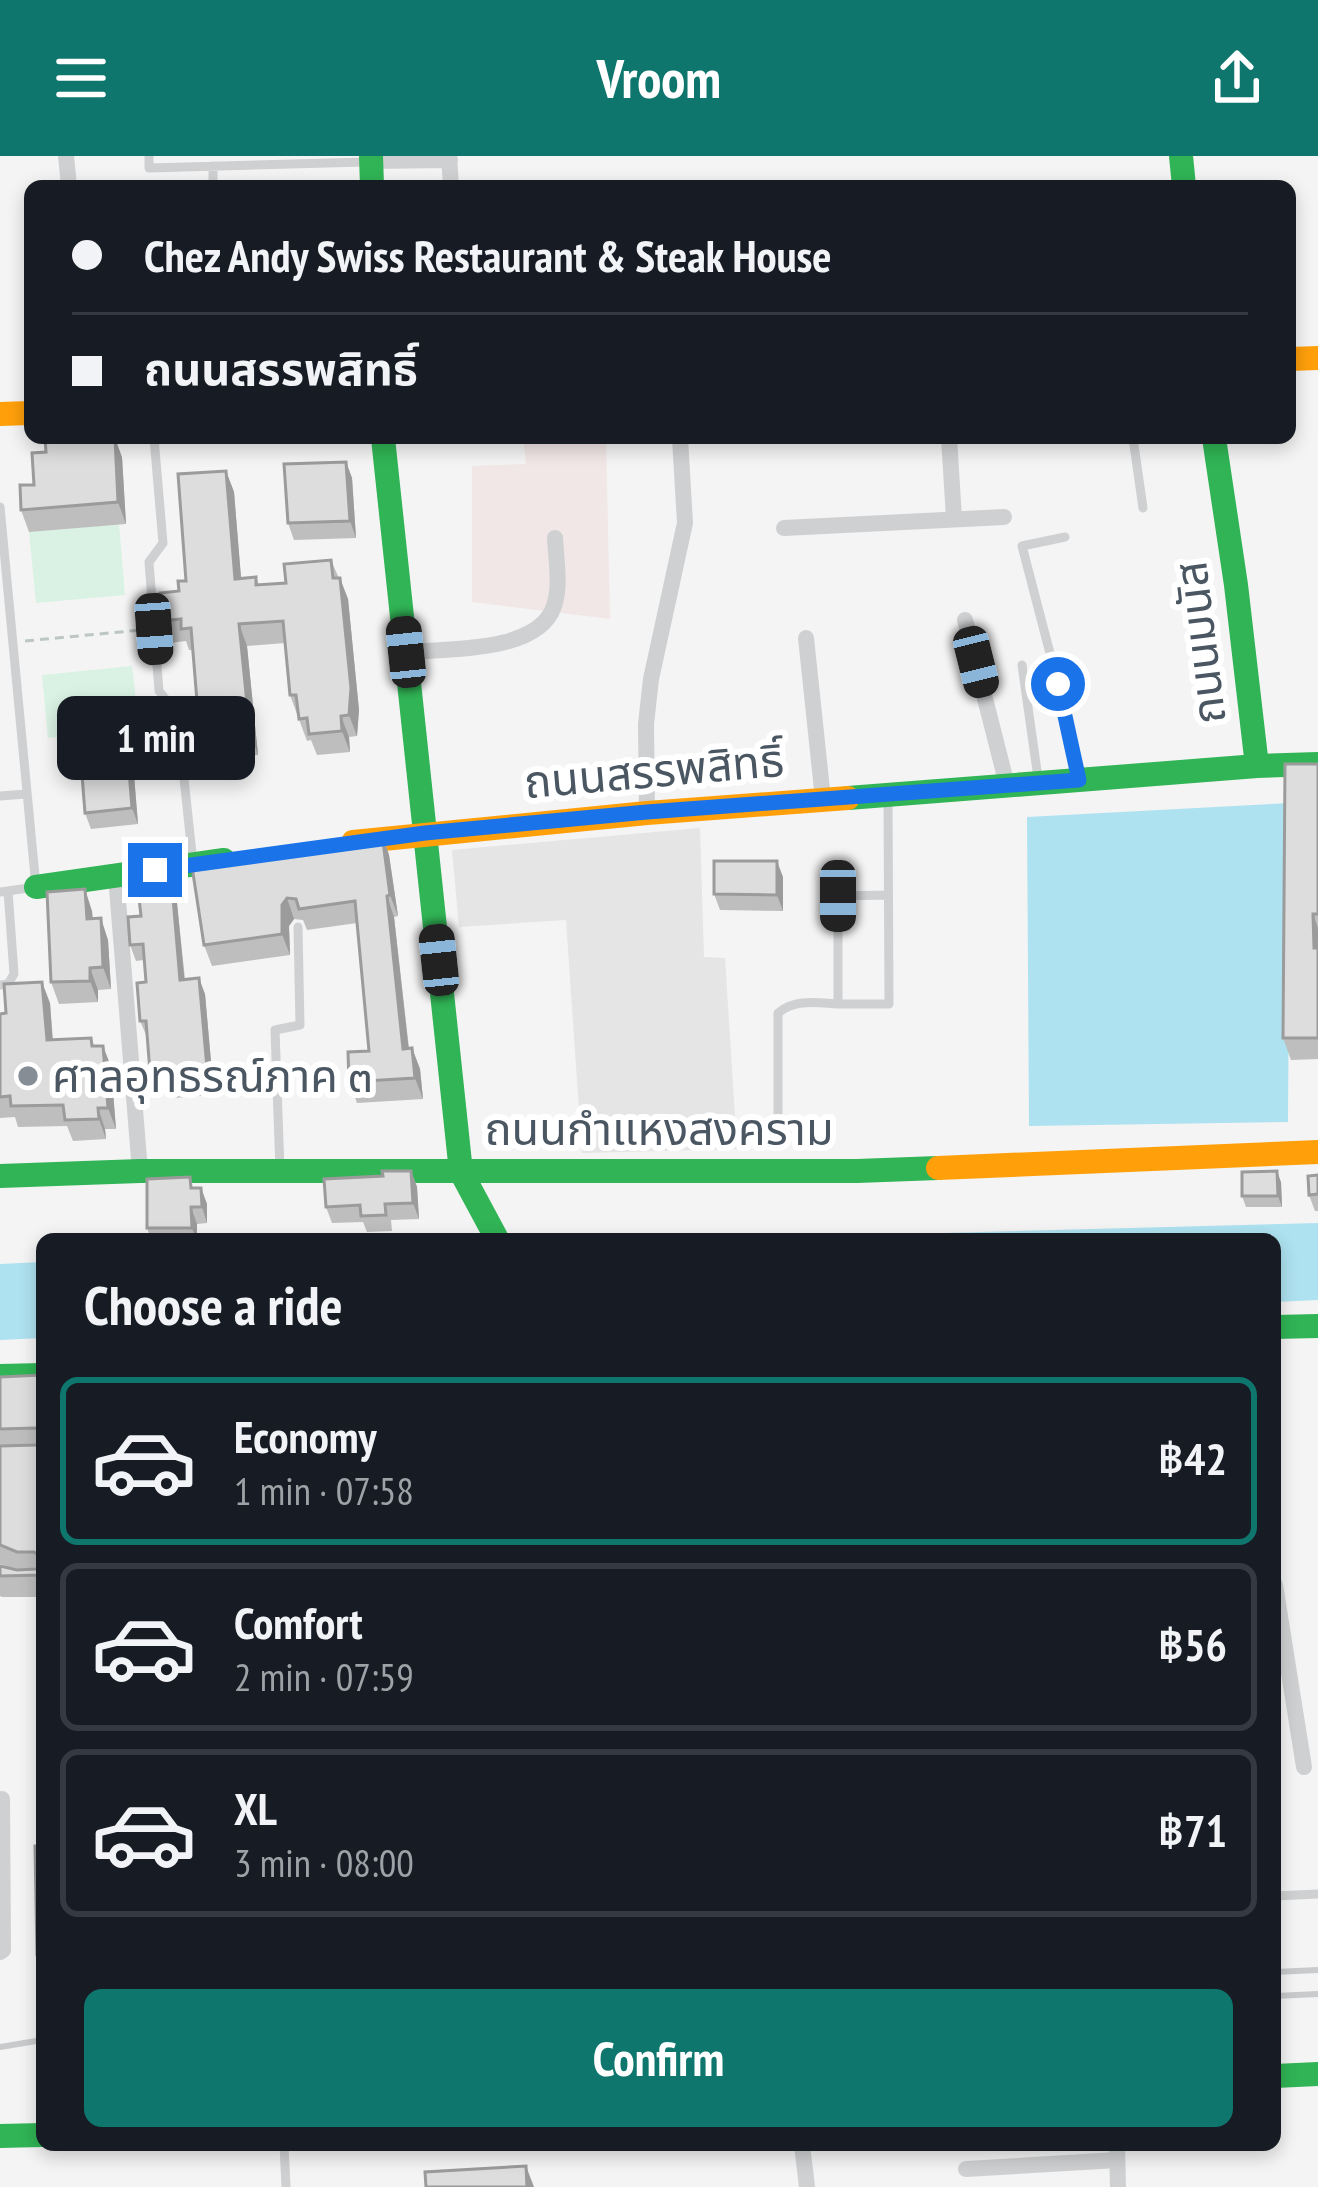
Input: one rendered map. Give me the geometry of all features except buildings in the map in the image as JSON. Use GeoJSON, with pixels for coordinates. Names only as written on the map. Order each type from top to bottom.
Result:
{"type":"FeatureCollection","features":[{"type":"Feature","properties":{"kind":"street"},"geometry":{"type":"LineString","coordinates":[[372,168],[450,158]]}},
{"type":"Feature","properties":{"kind":"street"},"geometry":{"type":"LineString","coordinates":[[384,444],[460,1172],[494,1233]]}},
{"type":"Feature","properties":{"kind":"street"},"geometry":{"type":"LineString","coordinates":[[647,812],[650,679],[686,523],[680,444]]}},
{"type":"Feature","properties":{"kind":"street"},"geometry":{"type":"LineString","coordinates":[[950,444],[954,518]]}},
{"type":"Feature","properties":{"kind":"street","name":"ถนนมนัส"},"geometry":{"type":"LineString","coordinates":[[1215,444],[1237,585],[1257,766]]}},
{"type":"Feature","properties":{"kind":"street"},"geometry":{"type":"LineString","coordinates":[[784,528],[1004,517]]}},
{"type":"Feature","properties":{"kind":"street"},"geometry":{"type":"LineString","coordinates":[[406,652],[485,646],[536,629],[548,619],[557,597],[555,538]]}},
{"type":"Feature","properties":{"kind":"street"},"geometry":{"type":"LineString","coordinates":[[965,620],[1006,785]]}},
{"type":"Feature","properties":{"kind":"street"},"geometry":{"type":"LineString","coordinates":[[806,638],[823,799]]}},
{"type":"Feature","properties":{"kind":"street","name":"ถนนสรรพสิทธิ์"},"geometry":{"type":"LineString","coordinates":[[333,845],[647,812],[1318,764]]}},
{"type":"Feature","properties":{"kind":"street"},"geometry":{"type":"LineString","coordinates":[[36,886],[240,858]]}},
{"type":"Feature","properties":{"kind":"street"},"geometry":{"type":"LineString","coordinates":[[116,875],[140,1171]]}},
{"type":"Feature","properties":{"kind":"street","name":"ถนนกำแหงสงคราม"},"geometry":{"type":"LineString","coordinates":[[0,1176],[140,1171],[857,1171],[1318,1152]]}},
{"type":"Feature","properties":{"kind":"street"},"geometry":{"type":"LineString","coordinates":[[1281,1327],[1318,1326]]}},
{"type":"Feature","properties":{"kind":"street"},"geometry":{"type":"LineString","coordinates":[[0,1376],[36,1375]]}},
{"type":"Feature","properties":{"kind":"street"},"geometry":{"type":"LineString","coordinates":[[1281,1623],[1304,1767]]}},
{"type":"Feature","properties":{"kind":"street"},"geometry":{"type":"LineString","coordinates":[[0,1952],[2,1799]]}},
{"type":"Feature","properties":{"kind":"street"},"geometry":{"type":"LineString","coordinates":[[1281,2076],[1318,2074]]}},
{"type":"Feature","properties":{"kind":"street"},"geometry":{"type":"LineString","coordinates":[[0,2136],[36,2135]]}},
{"type":"Feature","properties":{"kind":"street"},"geometry":{"type":"LineString","coordinates":[[803,2151],[807,2187]]}},
{"type":"Feature","properties":{"kind":"street"},"geometry":{"type":"LineString","coordinates":[[966,2169],[1117,2152],[1118,2187]]}},
{"type":"Feature","properties":{"kind":"lane"},"geometry":{"type":"LineString","coordinates":[[148,156],[149,167],[257,160],[372,168]]}},
{"type":"Feature","properties":{"kind":"lane"},"geometry":{"type":"LineString","coordinates":[[213,166],[213,180]]}},
{"type":"Feature","properties":{"kind":"lane"},"geometry":{"type":"LineString","coordinates":[[155,444],[163,543],[149,562],[159,691],[177,713],[193,864]]}},
{"type":"Feature","properties":{"kind":"lane"},"geometry":{"type":"LineString","coordinates":[[1134,444],[1143,508]]}},
{"type":"Feature","properties":{"kind":"lane"},"geometry":{"type":"LineString","coordinates":[[0,507],[36,886],[4,891],[14,974],[8,984],[0,985]]}},
{"type":"Feature","properties":{"kind":"lane"},"geometry":{"type":"LineString","coordinates":[[1065,537],[1022,546],[1079,780]]}},
{"type":"Feature","properties":{"kind":"lane"},"geometry":{"type":"LineString","coordinates":[[1022,665],[1039,782]]}},
{"type":"Feature","properties":{"kind":"lane"},"geometry":{"type":"LineString","coordinates":[[0,796],[26,794]]}},
{"type":"Feature","properties":{"kind":"lane"},"geometry":{"type":"LineString","coordinates":[[778,1113],[778,1012],[800,1002],[889,1004],[888,794]]}},
{"type":"Feature","properties":{"kind":"lane"},"geometry":{"type":"LineString","coordinates":[[838,1004],[838,896],[887,895]]}},
{"type":"Feature","properties":{"kind":"lane"},"geometry":{"type":"LineString","coordinates":[[280,1171],[275,1030],[300,1025],[298,927]]}},
{"type":"Feature","properties":{"kind":"lane"},"geometry":{"type":"LineString","coordinates":[[1281,1896],[1318,1894]]}},
{"type":"Feature","properties":{"kind":"lane"},"geometry":{"type":"LineString","coordinates":[[284,2151],[286,2187]]}},
{"type":"Feature","properties":{"kind":"path"},"geometry":{"type":"LineString","coordinates":[[12,642],[154,629]]}},
{"type":"Feature","properties":{"kind":"shaded area"},"geometry":{"type":"Polygon","coordinates":[[[524,444],[606,444],[610,619],[472,602],[472,466],[526,464],[524,444]]]}},
{"type":"Feature","properties":{"kind":"shaded area"},"geometry":{"type":"Polygon","coordinates":[[[700,828],[704,957],[725,958],[737,1149],[582,1153],[566,920],[459,927],[452,850],[700,828]]]}},
{"type":"Feature","properties":{"kind":"green space"},"geometry":{"type":"Polygon","coordinates":[[[119,524],[125,595],[36,603],[29,532],[119,524]]]}},
{"type":"Feature","properties":{"kind":"green space"},"geometry":{"type":"Polygon","coordinates":[[[132,666],[139,728],[48,738],[42,675],[132,666]]]}},
{"type":"Feature","properties":{"kind":"water"},"geometry":{"type":"Polygon","coordinates":[[[1290,803],[1288,1122],[1029,1126],[1027,817],[1290,803]]]}},
{"type":"Feature","properties":{"kind":"water"},"geometry":{"type":"Polygon","coordinates":[[[1318,1223],[1318,1300],[1281,1302],[1281,1233],[942,1233],[1318,1223]]]}},
{"type":"Feature","properties":{"kind":"water"},"geometry":{"type":"Polygon","coordinates":[[[36,1262],[36,1338],[0,1340],[0,1264],[36,1262]]]}},
{"type":"Feature","properties":{"kind":"railway"},"geometry":{"type":"LineString","coordinates":[[1281,1972],[1318,1970]]}},
{"type":"Feature","properties":{"kind":"railway"},"geometry":{"type":"LineString","coordinates":[[1281,1996],[1318,1994]]}},
{"type":"Feature","properties":{"kind":"railway"},"geometry":{"type":"LineString","coordinates":[[0,2047],[36,2041]]}},
{"type":"Feature","properties":{"kind":"traffic: fast"},"geometry":{"type":"LineString","coordinates":[[371,156],[372,180]]}},
{"type":"Feature","properties":{"kind":"traffic: fast"},"geometry":{"type":"LineString","coordinates":[[1181,156],[1183,180]]}},
{"type":"Feature","properties":{"kind":"traffic: fast"},"geometry":{"type":"LineString","coordinates":[[384,444],[461,1172],[494,1233]]}},
{"type":"Feature","properties":{"kind":"traffic: fast"},"geometry":{"type":"LineString","coordinates":[[1215,444],[1257,766]]}},
{"type":"Feature","properties":{"kind":"traffic: fast"},"geometry":{"type":"LineString","coordinates":[[848,798],[1318,764]]}},
{"type":"Feature","properties":{"kind":"traffic: fast"},"geometry":{"type":"LineString","coordinates":[[36,887],[224,860]]}},
{"type":"Feature","properties":{"kind":"traffic: fast"},"geometry":{"type":"LineString","coordinates":[[0,1176],[140,1171],[938,1168]]}},
{"type":"Feature","properties":{"kind":"traffic: fast"},"geometry":{"type":"LineString","coordinates":[[1281,1327],[1318,1326]]}},
{"type":"Feature","properties":{"kind":"traffic: fast"},"geometry":{"type":"LineString","coordinates":[[0,1376],[36,1375]]}},
{"type":"Feature","properties":{"kind":"traffic: fast"},"geometry":{"type":"LineString","coordinates":[[1281,2076],[1318,2074]]}},
{"type":"Feature","properties":{"kind":"traffic: fast"},"geometry":{"type":"LineString","coordinates":[[0,2136],[36,2135]]}},
{"type":"Feature","properties":{"kind":"traffic: slow"},"geometry":{"type":"LineString","coordinates":[[1296,359],[1318,358]]}},
{"type":"Feature","properties":{"kind":"traffic: slow"},"geometry":{"type":"LineString","coordinates":[[0,414],[24,413]]}},
{"type":"Feature","properties":{"kind":"traffic: slow"},"geometry":{"type":"LineString","coordinates":[[353,842],[848,798]]}},
{"type":"Feature","properties":{"kind":"traffic: slow"},"geometry":{"type":"LineString","coordinates":[[938,1168],[1318,1152]]}},
{"type":"Feature","properties":{"kind":"place","name":"ศาลอุทธรณ์ภาค ๓"},"geometry":{"type":"Point","coordinates":[28,1076]}},
{"type":"Feature","properties":{"kind":"route"},"geometry":{"type":"LineString","coordinates":[[155,870],[425,833],[1079,780],[1058,684]]}}]}
